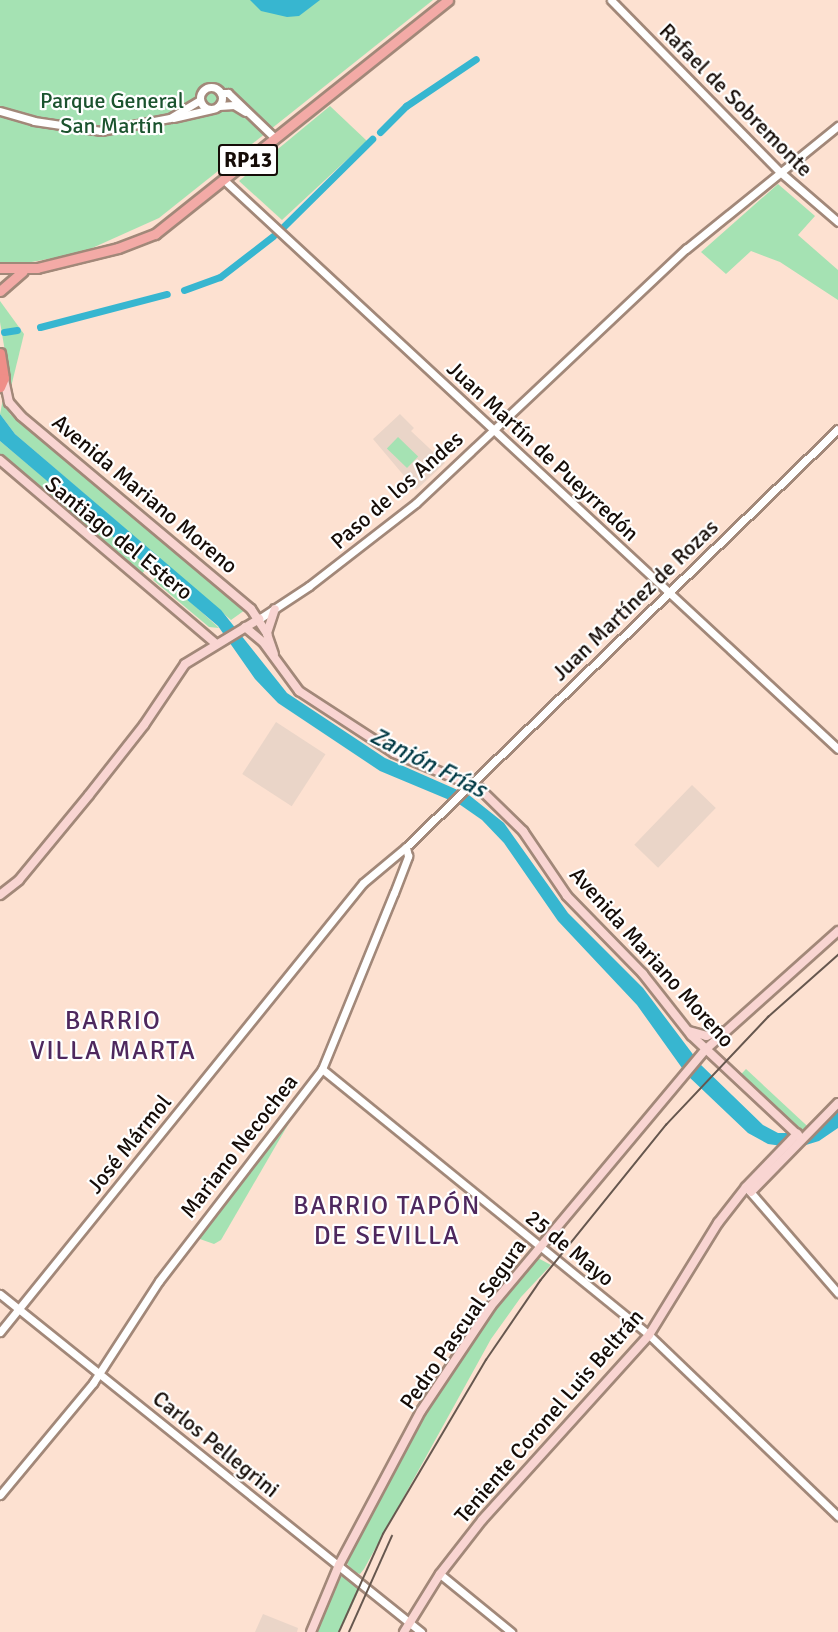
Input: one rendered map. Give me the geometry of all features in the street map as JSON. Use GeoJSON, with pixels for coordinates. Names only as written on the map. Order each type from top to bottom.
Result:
{"type":"FeatureCollection","features":[{"type":"Feature","properties":{"kind":"highway","name":"Avenida Mariano Moreno"},"geometry":{"type":"LineString","coordinates":[[0,353],[2,382]]}},
{"type":"Feature","properties":{"kind":"main road","name":"RP13"},"geometry":{"type":"LineString","coordinates":[[0,268],[23,271],[141,241],[164,229],[448,0]]}},
{"type":"Feature","properties":{"kind":"main road","name":"RP13"},"geometry":{"type":"LineString","coordinates":[[0,291],[23,271]]}},
{"type":"Feature","properties":{"kind":"main road","name":"Avenida Mariano Moreno"},"geometry":{"type":"LineString","coordinates":[[2,382],[9,402],[21,416],[259,619],[276,661]]}},
{"type":"Feature","properties":{"kind":"main road","name":"Santiago del Estero"},"geometry":{"type":"LineString","coordinates":[[0,460],[215,643]]}},
{"type":"Feature","properties":{"kind":"main road"},"geometry":{"type":"LineString","coordinates":[[267,634],[275,609]]}},
{"type":"Feature","properties":{"kind":"main road","name":"Paso de los Andes"},"geometry":{"type":"LineString","coordinates":[[0,895],[19,880],[88,795],[144,725],[185,664],[215,643],[259,619]]}},
{"type":"Feature","properties":{"kind":"main road","name":"Avenida Mariano Moreno"},"geometry":{"type":"LineString","coordinates":[[242,629],[276,661],[299,691],[394,753],[472,783],[523,831],[567,896],[643,974],[687,1030],[799,1136]]}},
{"type":"Feature","properties":{"kind":"main road","name":"Pedro Pascual Segura"},"geometry":{"type":"LineString","coordinates":[[311,1632],[339,1565],[421,1411],[491,1306],[538,1245],[706,1049],[838,931]]}},
{"type":"Feature","properties":{"kind":"main road"},"geometry":{"type":"LineString","coordinates":[[687,1030],[706,1036],[728,1028]]}},
{"type":"Feature","properties":{"kind":"main road"},"geometry":{"type":"LineString","coordinates":[[748,1189],[799,1136],[838,1103]]}},
{"type":"Feature","properties":{"kind":"main road","name":"Teniente Coronel Luis Beltrán"},"geometry":{"type":"LineString","coordinates":[[404,1632],[440,1574],[482,1520],[649,1335],[687,1267],[748,1189],[790,1142],[799,1136]]}},
{"type":"Feature","properties":{"kind":"street","name":"Rafael de Sobremonte"},"geometry":{"type":"LineString","coordinates":[[611,0],[779,171],[838,222]]}},
{"type":"Feature","properties":{"kind":"street"},"geometry":{"type":"LineString","coordinates":[[170,118],[200,100],[208,88],[228,93],[276,138]]}},
{"type":"Feature","properties":{"kind":"street"},"geometry":{"type":"LineString","coordinates":[[215,108],[221,93]]}},
{"type":"Feature","properties":{"kind":"street"},"geometry":{"type":"LineString","coordinates":[[200,100],[215,108]]}},
{"type":"Feature","properties":{"kind":"street"},"geometry":{"type":"LineString","coordinates":[[0,111],[34,121],[101,131],[234,105],[249,114]]}},
{"type":"Feature","properties":{"kind":"street","name":"Paso de los Andes"},"geometry":{"type":"LineString","coordinates":[[259,619],[409,509],[686,249],[779,171],[838,126]]}},
{"type":"Feature","properties":{"kind":"street","name":"Juan Martín de Pueyrredón"},"geometry":{"type":"LineString","coordinates":[[224,180],[838,749]]}},
{"type":"Feature","properties":{"kind":"street","name":"Juan Martínez de Rozas"},"geometry":{"type":"LineString","coordinates":[[406,847],[838,429]]}},
{"type":"Feature","properties":{"kind":"street","name":"Mariano Necochea"},"geometry":{"type":"LineString","coordinates":[[0,1495],[99,1373],[159,1281],[322,1069],[408,856],[406,847]]}},
{"type":"Feature","properties":{"kind":"street","name":"José Mármol"},"geometry":{"type":"LineString","coordinates":[[0,1332],[363,883],[406,847]]}},
{"type":"Feature","properties":{"kind":"street","name":"25 de Mayo"},"geometry":{"type":"LineString","coordinates":[[322,1069],[649,1335],[838,1516]]}},
{"type":"Feature","properties":{"kind":"street"},"geometry":{"type":"LineString","coordinates":[[748,1189],[838,1293]]}},
{"type":"Feature","properties":{"kind":"street","name":"Carlos Pellegrini"},"geometry":{"type":"LineString","coordinates":[[0,1294],[421,1632]]}},
{"type":"Feature","properties":{"kind":"street"},"geometry":{"type":"LineString","coordinates":[[440,1574],[511,1632]]}},
{"type":"Feature","properties":{"kind":"shaded area"},"geometry":{"type":"Polygon","coordinates":[[[400,414],[414,428],[411,431],[445,463],[416,490],[373,439],[400,414]]]}},
{"type":"Feature","properties":{"kind":"shaded area"},"geometry":{"type":"Polygon","coordinates":[[[276,722],[325,754],[292,806],[242,774],[276,722]]]}},
{"type":"Feature","properties":{"kind":"shaded area"},"geometry":{"type":"Polygon","coordinates":[[[692,785],[716,808],[658,868],[634,845],[692,785]]]}},
{"type":"Feature","properties":{"kind":"shaded area"},"geometry":{"type":"Polygon","coordinates":[[[263,1614],[298,1628],[297,1632],[255,1632],[263,1614]]]}},
{"type":"Feature","properties":{"kind":"green space","name":"Parque General San Martín"},"geometry":{"type":"Polygon","coordinates":[[[0,0],[433,0],[159,218],[81,253],[4,267],[0,265],[0,0]]]}},
{"type":"Feature","properties":{"kind":"green space"},"geometry":{"type":"Polygon","coordinates":[[[330,106],[367,141],[282,220],[239,181],[330,106]]]}},
{"type":"Feature","properties":{"kind":"green space"},"geometry":{"type":"Polygon","coordinates":[[[778,184],[815,216],[798,235],[838,270],[838,300],[780,262],[751,251],[726,274],[701,252],[778,184]]]}},
{"type":"Feature","properties":{"kind":"green space"},"geometry":{"type":"Polygon","coordinates":[[[0,301],[24,334],[11,387],[0,322],[0,301]]]}},
{"type":"Feature","properties":{"kind":"green space"},"geometry":{"type":"Polygon","coordinates":[[[3,399],[10,414],[245,610],[231,620],[15,434],[0,414],[3,399]]]}},
{"type":"Feature","properties":{"kind":"green space"},"geometry":{"type":"Polygon","coordinates":[[[398,437],[418,456],[407,468],[387,449],[398,437]]]}},
{"type":"Feature","properties":{"kind":"green space"},"geometry":{"type":"Polygon","coordinates":[[[0,441],[149,566],[141,575],[0,457],[0,441]]]}},
{"type":"Feature","properties":{"kind":"green space"},"geometry":{"type":"Polygon","coordinates":[[[159,573],[219,628],[209,627],[153,580],[159,573]]]}},
{"type":"Feature","properties":{"kind":"green space"},"geometry":{"type":"Polygon","coordinates":[[[746,1069],[810,1128],[801,1138],[737,1079],[746,1069]]]}},
{"type":"Feature","properties":{"kind":"green space"},"geometry":{"type":"Polygon","coordinates":[[[287,1121],[289,1123],[221,1240],[214,1244],[197,1238],[287,1121]]]}},
{"type":"Feature","properties":{"kind":"green space"},"geometry":{"type":"Polygon","coordinates":[[[536,1257],[551,1265],[521,1297],[491,1339],[364,1569],[360,1574],[354,1572],[347,1564],[354,1547],[429,1409],[483,1324],[536,1257]]]}},
{"type":"Feature","properties":{"kind":"green space"},"geometry":{"type":"Polygon","coordinates":[[[342,1575],[360,1588],[344,1623],[339,1632],[315,1632],[342,1575]]]}},
{"type":"Feature","properties":{"kind":"water"},"geometry":{"type":"Polygon","coordinates":[[[250,0],[320,0],[299,16],[287,17],[261,11],[250,0]]]}},
{"type":"Feature","properties":{"kind":"water"},"geometry":{"type":"Polygon","coordinates":[[[0,414],[15,434],[221,610],[287,693],[385,758],[469,795],[504,823],[568,913],[643,988],[701,1065],[763,1125],[778,1133],[807,1133],[816,1130],[838,1110],[838,1128],[819,1141],[796,1148],[768,1144],[748,1133],[687,1075],[637,1005],[558,921],[504,843],[482,820],[459,804],[380,771],[278,703],[255,679],[218,626],[0,441],[0,414]]]}},
{"type":"Feature","properties":{"kind":"waterway"},"geometry":{"type":"LineString","coordinates":[[380,132],[406,106],[476,59]]}},
{"type":"Feature","properties":{"kind":"waterway"},"geometry":{"type":"LineString","coordinates":[[282,228],[372,139]]}},
{"type":"Feature","properties":{"kind":"waterway"},"geometry":{"type":"LineString","coordinates":[[184,290],[220,277],[273,236]]}},
{"type":"Feature","properties":{"kind":"waterway"},"geometry":{"type":"LineString","coordinates":[[40,327],[167,294]]}},
{"type":"Feature","properties":{"kind":"waterway"},"geometry":{"type":"LineString","coordinates":[[4,332],[17,330]]}},
{"type":"Feature","properties":{"kind":"tram line"},"geometry":{"type":"LineString","coordinates":[[339,1632],[383,1534],[486,1360],[540,1281],[666,1125],[768,1017],[838,955]]}},
{"type":"Feature","properties":{"kind":"tram line"},"geometry":{"type":"LineString","coordinates":[[349,1632],[392,1536]]}},
{"type":"Feature","properties":{"kind":"district","name":"BARRIO VILLA MARTA"},"geometry":{"type":"Point","coordinates":[113,1037]}},
{"type":"Feature","properties":{"kind":"district","name":"BARRIO TAPÓN DE SEVILLA"},"geometry":{"type":"Point","coordinates":[387,1222]}},
{"type":"Feature","properties":{"kind":"water label","name":"Zanjón Frías"},"geometry":{"type":"Point","coordinates":[428,763]}}]}
